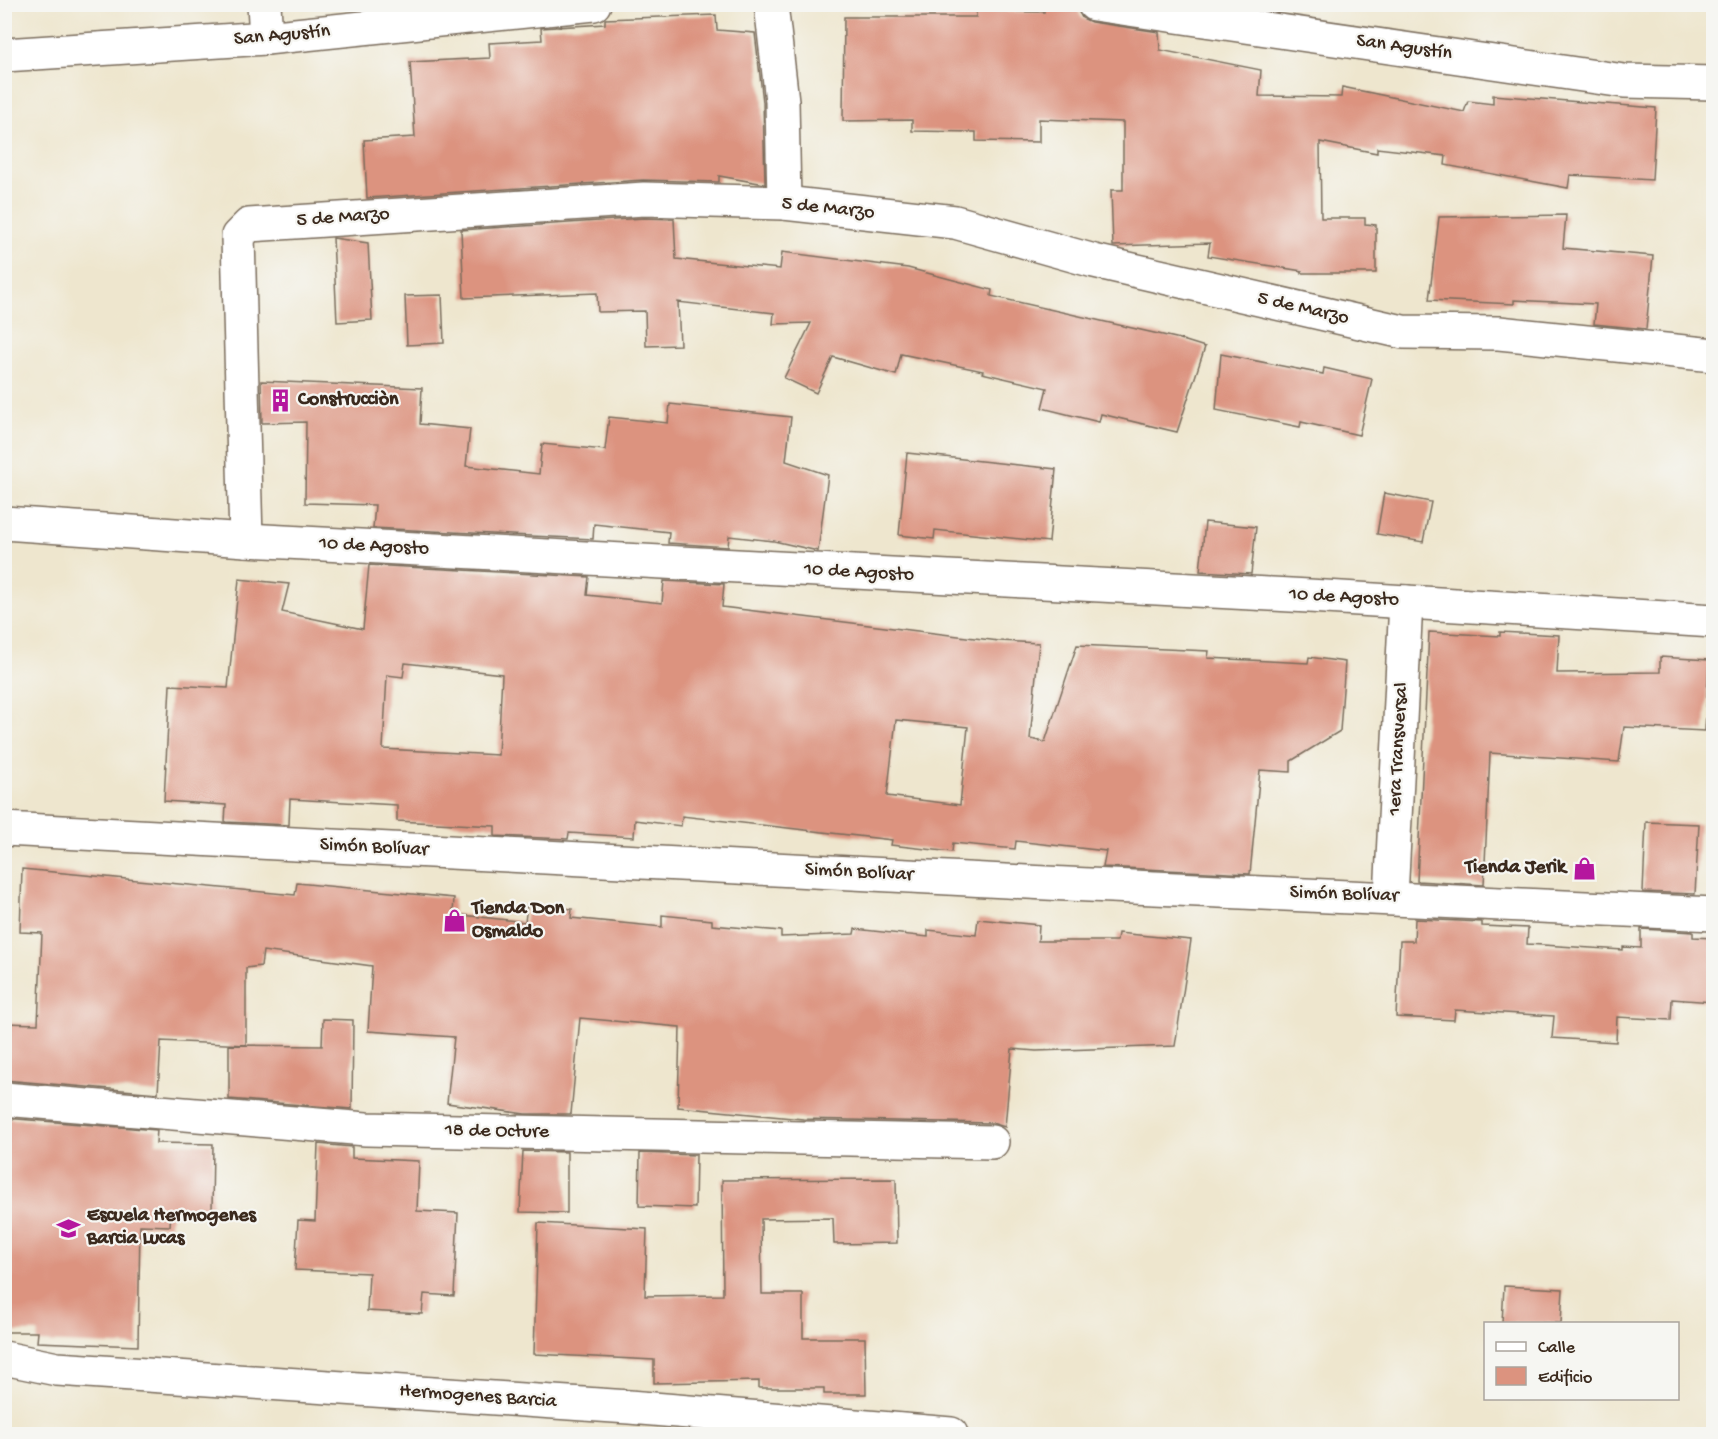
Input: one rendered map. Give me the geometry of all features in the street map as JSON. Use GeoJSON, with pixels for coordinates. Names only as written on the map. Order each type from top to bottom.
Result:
{"type":"FeatureCollection","features":[{"type":"Feature","properties":{"kind":"street"},"geometry":{"type":"LineString","coordinates":[[264,4],[266,38]]}},
{"type":"Feature","properties":{"kind":"street","name":"San Agustín"},"geometry":{"type":"LineString","coordinates":[[4,55],[266,38],[493,10],[594,4]]}},
{"type":"Feature","properties":{"kind":"street"},"geometry":{"type":"LineString","coordinates":[[771,4],[782,102],[784,203]]}},
{"type":"Feature","properties":{"kind":"street","name":"San Agustín"},"geometry":{"type":"LineString","coordinates":[[1094,4],[1624,81],[1713,83]]}},
{"type":"Feature","properties":{"kind":"street","name":"5 de Marzo"},"geometry":{"type":"LineString","coordinates":[[246,540],[238,236],[249,225],[644,199],[784,203],[955,222],[1094,261],[1403,332],[1499,333],[1713,355]]}},
{"type":"Feature","properties":{"kind":"street","name":"10 de Agosto"},"geometry":{"type":"LineString","coordinates":[[4,523],[246,540],[1406,602],[1713,621]]}},
{"type":"Feature","properties":{"kind":"street","name":"1era Transversal"},"geometry":{"type":"LineString","coordinates":[[1392,897],[1406,602]]}},
{"type":"Feature","properties":{"kind":"street","name":"Simón Bolívar"},"geometry":{"type":"LineString","coordinates":[[4,829],[1046,883],[1392,897],[1713,914]]}},
{"type":"Feature","properties":{"kind":"street","name":"18 de Octure"},"geometry":{"type":"LineString","coordinates":[[4,1099],[366,1129],[896,1142],[992,1142]]}},
{"type":"Feature","properties":{"kind":"street","name":"Hermogenes Barcia"},"geometry":{"type":"LineString","coordinates":[[4,1358],[57,1369],[629,1407],[951,1434]]}},
{"type":"Feature","properties":{"kind":"building"},"geometry":{"type":"Polygon","coordinates":[[[1044,5],[1076,6],[1082,18],[1091,22],[1159,32],[1160,50],[1261,70],[1259,96],[1341,97],[1342,87],[1464,112],[1468,101],[1493,104],[1493,95],[1656,108],[1652,180],[1570,175],[1568,188],[1445,165],[1446,156],[1377,148],[1377,153],[1320,142],[1321,218],[1365,218],[1365,224],[1376,225],[1376,273],[1302,273],[1302,271],[1208,256],[1210,243],[1113,246],[1111,190],[1123,190],[1123,122],[1039,119],[1039,142],[976,141],[976,132],[912,131],[912,120],[843,121],[844,17],[976,17],[976,11],[1044,12],[1044,5]]]}},
{"type":"Feature","properties":{"kind":"building"},"geometry":{"type":"Polygon","coordinates":[[[716,15],[717,30],[755,33],[763,102],[765,184],[719,176],[719,182],[643,180],[367,198],[364,140],[415,137],[410,62],[490,58],[489,43],[542,40],[541,28],[605,24],[605,19],[716,15]]]}},
{"type":"Feature","properties":{"kind":"building"},"geometry":{"type":"Polygon","coordinates":[[[1566,215],[1563,248],[1653,256],[1646,329],[1594,324],[1596,304],[1514,300],[1514,304],[1429,300],[1439,217],[1566,215]]]}},
{"type":"Feature","properties":{"kind":"building"},"geometry":{"type":"Polygon","coordinates":[[[644,218],[674,219],[676,259],[780,269],[782,252],[908,268],[992,290],[991,296],[1176,338],[1205,347],[1177,432],[1101,414],[1099,422],[1042,408],[1047,388],[982,373],[983,371],[901,354],[896,375],[833,357],[816,393],[784,378],[811,323],[773,324],[774,313],[678,302],[680,345],[646,346],[645,311],[598,312],[597,293],[464,298],[461,230],[644,218]]]}},
{"type":"Feature","properties":{"kind":"building"},"geometry":{"type":"Polygon","coordinates":[[[333,238],[368,243],[372,320],[337,322],[333,238]]]}},
{"type":"Feature","properties":{"kind":"building"},"geometry":{"type":"Polygon","coordinates":[[[442,295],[444,343],[407,345],[405,296],[442,295]]]}},
{"type":"Feature","properties":{"kind":"building"},"geometry":{"type":"Polygon","coordinates":[[[1221,354],[1323,374],[1324,368],[1372,379],[1359,435],[1301,422],[1300,427],[1216,410],[1221,354]]]}},
{"type":"Feature","properties":{"kind":"building"},"geometry":{"type":"Polygon","coordinates":[[[261,381],[422,388],[420,424],[470,429],[466,466],[539,474],[542,444],[605,450],[609,417],[668,423],[670,404],[791,417],[786,461],[828,475],[818,551],[774,541],[729,536],[728,547],[668,543],[669,532],[594,524],[593,539],[373,528],[375,505],[305,503],[306,422],[262,423],[261,381]]]}},
{"type":"Feature","properties":{"kind":"building"},"geometry":{"type":"Polygon","coordinates":[[[907,453],[1056,469],[1049,542],[935,530],[934,539],[899,535],[907,453]]]}},
{"type":"Feature","properties":{"kind":"building"},"geometry":{"type":"Polygon","coordinates":[[[1384,493],[1431,502],[1423,542],[1377,534],[1384,493]]]}},
{"type":"Feature","properties":{"kind":"building"},"geometry":{"type":"Polygon","coordinates":[[[1205,522],[1256,527],[1251,574],[1200,571],[1205,522]]]}},
{"type":"Feature","properties":{"kind":"building"},"geometry":{"type":"Polygon","coordinates":[[[369,565],[589,577],[587,595],[662,603],[664,581],[724,584],[722,607],[999,641],[1039,643],[1030,739],[1045,742],[1077,645],[1209,651],[1208,658],[1308,663],[1309,657],[1345,662],[1340,731],[1291,761],[1291,772],[1260,770],[1250,874],[1103,867],[1106,851],[1016,841],[1015,849],[953,843],[952,852],[891,845],[892,840],[682,816],[681,826],[635,820],[634,837],[569,833],[568,839],[495,836],[495,826],[397,821],[397,805],[290,799],[289,825],[225,822],[226,805],[164,801],[170,685],[228,688],[239,579],[289,584],[282,612],[363,629],[369,565]],[[405,663],[403,677],[387,675],[383,749],[498,755],[502,674],[405,663]],[[896,720],[887,796],[960,805],[968,727],[896,720]]]}},
{"type":"Feature","properties":{"kind":"building"},"geometry":{"type":"Polygon","coordinates":[[[1429,632],[1500,636],[1500,632],[1559,635],[1557,673],[1660,672],[1660,657],[1709,660],[1705,731],[1624,727],[1619,762],[1490,753],[1484,885],[1417,881],[1429,632]]]}},
{"type":"Feature","properties":{"kind":"building"},"geometry":{"type":"Polygon","coordinates":[[[1646,822],[1699,824],[1695,894],[1643,892],[1646,822]]]}},
{"type":"Feature","properties":{"kind":"building"},"geometry":{"type":"Polygon","coordinates":[[[22,869],[295,895],[297,883],[454,898],[453,914],[525,922],[527,905],[572,909],[571,918],[662,927],[662,915],[712,920],[712,925],[781,931],[781,937],[854,934],[855,929],[928,937],[928,930],[976,935],[978,919],[1039,925],[1038,941],[1117,941],[1118,933],[1191,940],[1175,1046],[1036,1051],[1012,1049],[1005,1127],[992,1123],[803,1119],[678,1107],[680,1027],[580,1018],[571,1114],[525,1114],[447,1103],[454,1037],[368,1031],[372,966],[263,951],[261,966],[246,968],[246,1045],[161,1041],[158,1093],[4,1080],[4,1023],[38,1024],[42,933],[20,932],[22,869]]]}},
{"type":"Feature","properties":{"kind":"building"},"geometry":{"type":"Polygon","coordinates":[[[1415,919],[1482,922],[1482,926],[1528,928],[1527,944],[1623,950],[1623,947],[1641,948],[1641,929],[1693,932],[1693,937],[1713,938],[1713,1002],[1672,999],[1671,1020],[1617,1017],[1616,1042],[1552,1038],[1554,1016],[1455,1010],[1454,1020],[1396,1017],[1400,941],[1414,941],[1415,919]]]}},
{"type":"Feature","properties":{"kind":"building"},"geometry":{"type":"Polygon","coordinates":[[[323,1019],[353,1020],[352,1109],[229,1099],[229,1045],[322,1046],[323,1019]]]}},
{"type":"Feature","properties":{"kind":"building","name":"Escuela Hermogenes Barcia Lucas"},"geometry":{"type":"Polygon","coordinates":[[[4,1118],[157,1130],[156,1143],[213,1144],[212,1212],[171,1212],[170,1226],[140,1225],[138,1346],[37,1342],[38,1332],[4,1332],[4,1118]]]}},
{"type":"Feature","properties":{"kind":"building"},"geometry":{"type":"Polygon","coordinates":[[[318,1144],[352,1147],[352,1158],[419,1161],[417,1211],[458,1213],[454,1296],[424,1294],[422,1314],[367,1311],[369,1273],[295,1270],[298,1220],[315,1221],[318,1144]]]}},
{"type":"Feature","properties":{"kind":"building"},"geometry":{"type":"Polygon","coordinates":[[[523,1151],[567,1152],[567,1213],[520,1212],[523,1151]]]}},
{"type":"Feature","properties":{"kind":"building"},"geometry":{"type":"Polygon","coordinates":[[[640,1153],[696,1155],[695,1208],[639,1206],[640,1153]]]}},
{"type":"Feature","properties":{"kind":"building"},"geometry":{"type":"Polygon","coordinates":[[[896,1179],[897,1243],[834,1244],[833,1218],[761,1219],[762,1294],[803,1294],[803,1338],[865,1338],[866,1394],[824,1394],[824,1388],[759,1388],[759,1381],[654,1383],[654,1360],[534,1354],[538,1223],[647,1229],[645,1296],[723,1295],[722,1180],[896,1179]]]}},
{"type":"Feature","properties":{"kind":"building"},"geometry":{"type":"Polygon","coordinates":[[[1504,1286],[1563,1289],[1561,1322],[1502,1322],[1504,1286]]]}},
{"type":"Feature","properties":{"kind":"place","name":"Construcciòn"},"geometry":{"type":"Point","coordinates":[280,400]}},
{"type":"Feature","properties":{"kind":"place","name":"Tienda Jerik"},"geometry":{"type":"Point","coordinates":[1584,868]}},
{"type":"Feature","properties":{"kind":"place","name":"Tienda Don Osmaldo"},"geometry":{"type":"Point","coordinates":[454,920]}},
{"type":"Feature","properties":{"kind":"place","name":"Escuela Hermogenes Barcia Lucas"},"geometry":{"type":"Point","coordinates":[69,1228]}}]}
